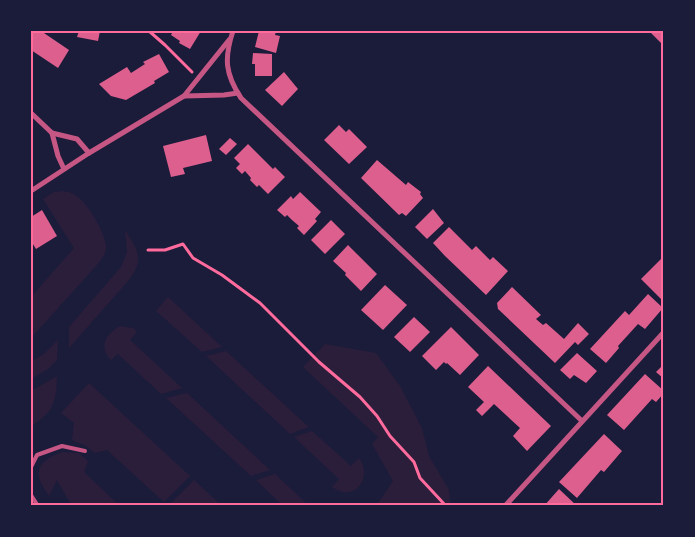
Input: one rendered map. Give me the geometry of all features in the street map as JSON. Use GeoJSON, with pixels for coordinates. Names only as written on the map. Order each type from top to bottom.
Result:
{"type":"FeatureCollection","features":[{"type":"Feature","properties":{"kind":"street"},"geometry":{"type":"LineString","coordinates":[[31,191],[89,153],[184,96],[232,34]]}},
{"type":"Feature","properties":{"kind":"street"},"geometry":{"type":"LineString","coordinates":[[232,34],[227,61],[229,73],[238,93],[255,112],[582,421]]}},
{"type":"Feature","properties":{"kind":"street"},"geometry":{"type":"LineString","coordinates":[[184,96],[238,93]]}},
{"type":"Feature","properties":{"kind":"street"},"geometry":{"type":"LineString","coordinates":[[31,113],[52,133],[77,139],[89,153]]}},
{"type":"Feature","properties":{"kind":"street"},"geometry":{"type":"LineString","coordinates":[[52,133],[58,156],[64,169]]}},
{"type":"Feature","properties":{"kind":"street"},"geometry":{"type":"LineString","coordinates":[[505,506],[664,332]]}},
{"type":"Feature","properties":{"kind":"lane"},"geometry":{"type":"LineString","coordinates":[[31,467],[37,455],[62,446],[85,451]]}},
{"type":"Feature","properties":{"kind":"lane"},"geometry":{"type":"LineString","coordinates":[[31,495],[38,506]]}},
{"type":"Feature","properties":{"kind":"path"},"geometry":{"type":"LineString","coordinates":[[149,31],[198,79]]}},
{"type":"Feature","properties":{"kind":"path"},"geometry":{"type":"LineString","coordinates":[[148,250],[165,250],[183,244],[193,258],[222,275],[260,303],[319,362],[360,397],[377,416],[390,436],[414,462],[420,478],[446,506]]}},
{"type":"Feature","properties":{"kind":"shaded area"},"geometry":{"type":"Polygon","coordinates":[[[63,191],[75,195],[87,206],[101,229],[106,249],[96,266],[31,338],[31,297],[74,248],[43,199],[54,192],[63,191]]]}},
{"type":"Feature","properties":{"kind":"shaded area"},"geometry":{"type":"Polygon","coordinates":[[[125,230],[138,255],[137,267],[128,281],[69,348],[69,327],[121,267],[127,252],[125,230]]]}},
{"type":"Feature","properties":{"kind":"shaded area"},"geometry":{"type":"Polygon","coordinates":[[[168,297],[222,347],[202,352],[156,311],[168,297]]]}},
{"type":"Feature","properties":{"kind":"shaded area"},"geometry":{"type":"Polygon","coordinates":[[[120,326],[133,328],[137,332],[130,340],[182,388],[161,394],[118,354],[111,360],[105,350],[105,341],[120,326]]]}},
{"type":"Feature","properties":{"kind":"shaded area"},"geometry":{"type":"Polygon","coordinates":[[[58,340],[57,360],[48,369],[31,379],[31,362],[45,353],[58,340]]]}},
{"type":"Feature","properties":{"kind":"shaded area"},"geometry":{"type":"Polygon","coordinates":[[[325,344],[376,353],[400,386],[422,428],[429,456],[449,490],[449,506],[376,506],[393,481],[372,444],[378,437],[303,367],[325,344]]]}},
{"type":"Feature","properties":{"kind":"shaded area"},"geometry":{"type":"Polygon","coordinates":[[[226,351],[309,427],[290,434],[206,356],[226,351]]]}},
{"type":"Feature","properties":{"kind":"shaded area"},"geometry":{"type":"Polygon","coordinates":[[[57,376],[56,393],[52,406],[45,416],[31,426],[31,391],[57,376]]]}},
{"type":"Feature","properties":{"kind":"shaded area"},"geometry":{"type":"Polygon","coordinates":[[[89,383],[190,476],[164,502],[107,450],[95,453],[86,446],[72,440],[74,423],[61,413],[89,383]]]}},
{"type":"Feature","properties":{"kind":"shaded area"},"geometry":{"type":"Polygon","coordinates":[[[187,393],[270,470],[251,476],[166,398],[187,393]]]}},
{"type":"Feature","properties":{"kind":"shaded area"},"geometry":{"type":"Polygon","coordinates":[[[312,431],[351,466],[359,458],[363,466],[363,481],[354,490],[347,492],[332,487],[339,479],[294,437],[312,431]]]}},
{"type":"Feature","properties":{"kind":"shaded area"},"geometry":{"type":"Polygon","coordinates":[[[63,452],[79,453],[88,461],[84,472],[120,506],[69,506],[70,503],[57,480],[49,496],[40,479],[40,468],[46,460],[63,452]]]}},
{"type":"Feature","properties":{"kind":"shaded area"},"geometry":{"type":"Polygon","coordinates":[[[275,474],[309,506],[283,506],[256,480],[275,474]]]}},
{"type":"Feature","properties":{"kind":"shaded area"},"geometry":{"type":"Polygon","coordinates":[[[194,480],[222,506],[168,506],[194,480]]]}},
{"type":"Feature","properties":{"kind":"building"},"geometry":{"type":"Polygon","coordinates":[[[31,31],[41,31],[69,50],[58,68],[31,50],[31,31]]]}},
{"type":"Feature","properties":{"kind":"building"},"geometry":{"type":"Polygon","coordinates":[[[79,31],[100,31],[98,41],[77,37],[79,31]]]}},
{"type":"Feature","properties":{"kind":"building"},"geometry":{"type":"Polygon","coordinates":[[[170,31],[201,31],[190,49],[179,43],[180,41],[171,35],[170,31]]]}},
{"type":"Feature","properties":{"kind":"building"},"geometry":{"type":"Polygon","coordinates":[[[259,31],[276,31],[275,35],[280,36],[276,53],[255,47],[259,31]]]}},
{"type":"Feature","properties":{"kind":"building"},"geometry":{"type":"Polygon","coordinates":[[[649,31],[664,31],[664,46],[649,31]]]}},
{"type":"Feature","properties":{"kind":"building"},"geometry":{"type":"Polygon","coordinates":[[[253,53],[272,54],[272,76],[255,76],[255,64],[252,64],[253,53]]]}},
{"type":"Feature","properties":{"kind":"building"},"geometry":{"type":"Polygon","coordinates":[[[159,54],[169,72],[154,81],[155,83],[126,100],[111,96],[99,84],[127,67],[131,73],[145,64],[143,62],[159,54]]]}},
{"type":"Feature","properties":{"kind":"building"},"geometry":{"type":"Polygon","coordinates":[[[284,72],[298,89],[282,106],[265,90],[284,72]]]}},
{"type":"Feature","properties":{"kind":"building"},"geometry":{"type":"Polygon","coordinates":[[[339,125],[346,132],[349,129],[367,147],[349,164],[324,140],[339,125]]]}},
{"type":"Feature","properties":{"kind":"building"},"geometry":{"type":"Polygon","coordinates":[[[206,135],[212,161],[183,168],[185,174],[171,177],[163,146],[206,135]]]}},
{"type":"Feature","properties":{"kind":"building"},"geometry":{"type":"Polygon","coordinates":[[[230,138],[237,144],[226,155],[219,149],[230,138]]]}},
{"type":"Feature","properties":{"kind":"building"},"geometry":{"type":"Polygon","coordinates":[[[248,144],[273,169],[275,167],[285,177],[268,194],[259,185],[257,187],[250,180],[251,178],[245,171],[242,174],[236,168],[240,164],[234,158],[248,144]]]}},
{"type":"Feature","properties":{"kind":"building"},"geometry":{"type":"Polygon","coordinates":[[[377,160],[406,185],[408,182],[421,192],[420,194],[423,198],[406,216],[402,213],[399,215],[361,178],[377,160]]]}},
{"type":"Feature","properties":{"kind":"building"},"geometry":{"type":"Polygon","coordinates":[[[300,192],[321,212],[315,219],[317,221],[304,235],[297,228],[299,226],[287,215],[285,217],[277,210],[291,196],[293,199],[300,192]]]}},
{"type":"Feature","properties":{"kind":"building"},"geometry":{"type":"Polygon","coordinates":[[[433,209],[444,223],[427,239],[415,227],[433,209]]]}},
{"type":"Feature","properties":{"kind":"building"},"geometry":{"type":"Polygon","coordinates":[[[42,210],[57,236],[36,249],[31,241],[31,217],[42,210]]]}},
{"type":"Feature","properties":{"kind":"building"},"geometry":{"type":"Polygon","coordinates":[[[331,220],[345,234],[325,254],[311,240],[331,220]]]}},
{"type":"Feature","properties":{"kind":"building"},"geometry":{"type":"Polygon","coordinates":[[[449,227],[472,250],[476,246],[490,260],[493,257],[508,271],[486,295],[433,243],[449,227]]]}},
{"type":"Feature","properties":{"kind":"building"},"geometry":{"type":"Polygon","coordinates":[[[348,245],[377,274],[361,291],[333,261],[348,245]]]}},
{"type":"Feature","properties":{"kind":"building"},"geometry":{"type":"Polygon","coordinates":[[[664,256],[664,302],[641,279],[664,256]]]}},
{"type":"Feature","properties":{"kind":"building"},"geometry":{"type":"Polygon","coordinates":[[[385,285],[407,305],[383,330],[361,310],[385,285]]]}},
{"type":"Feature","properties":{"kind":"building"},"geometry":{"type":"Polygon","coordinates":[[[512,287],[541,315],[536,319],[543,325],[546,323],[564,339],[578,323],[589,334],[578,345],[575,342],[555,363],[498,309],[497,303],[512,287]]]}},
{"type":"Feature","properties":{"kind":"building"},"geometry":{"type":"Polygon","coordinates":[[[648,294],[663,308],[645,329],[638,324],[618,346],[619,348],[606,363],[590,349],[625,311],[629,315],[648,294]]]}},
{"type":"Feature","properties":{"kind":"building"},"geometry":{"type":"Polygon","coordinates":[[[414,317],[430,332],[410,352],[394,337],[414,317]]]}},
{"type":"Feature","properties":{"kind":"building"},"geometry":{"type":"Polygon","coordinates":[[[451,327],[479,355],[460,375],[444,362],[436,370],[422,356],[451,327]]]}},
{"type":"Feature","properties":{"kind":"building"},"geometry":{"type":"Polygon","coordinates":[[[577,353],[597,371],[586,383],[574,375],[570,379],[560,370],[577,353]]]}},
{"type":"Feature","properties":{"kind":"building"},"geometry":{"type":"Polygon","coordinates":[[[664,364],[664,379],[656,372],[664,364]]]}},
{"type":"Feature","properties":{"kind":"building"},"geometry":{"type":"Polygon","coordinates":[[[488,366],[551,426],[527,451],[513,436],[520,428],[494,404],[482,416],[476,410],[484,402],[468,387],[488,366]]]}},
{"type":"Feature","properties":{"kind":"building"},"geometry":{"type":"Polygon","coordinates":[[[645,374],[664,393],[656,402],[652,399],[624,430],[607,415],[645,374]]]}},
{"type":"Feature","properties":{"kind":"building"},"geometry":{"type":"Polygon","coordinates":[[[604,434],[622,451],[604,472],[601,470],[577,498],[559,482],[604,434]]]}},
{"type":"Feature","properties":{"kind":"building"},"geometry":{"type":"Polygon","coordinates":[[[559,489],[577,506],[544,506],[559,489]]]}}]}
